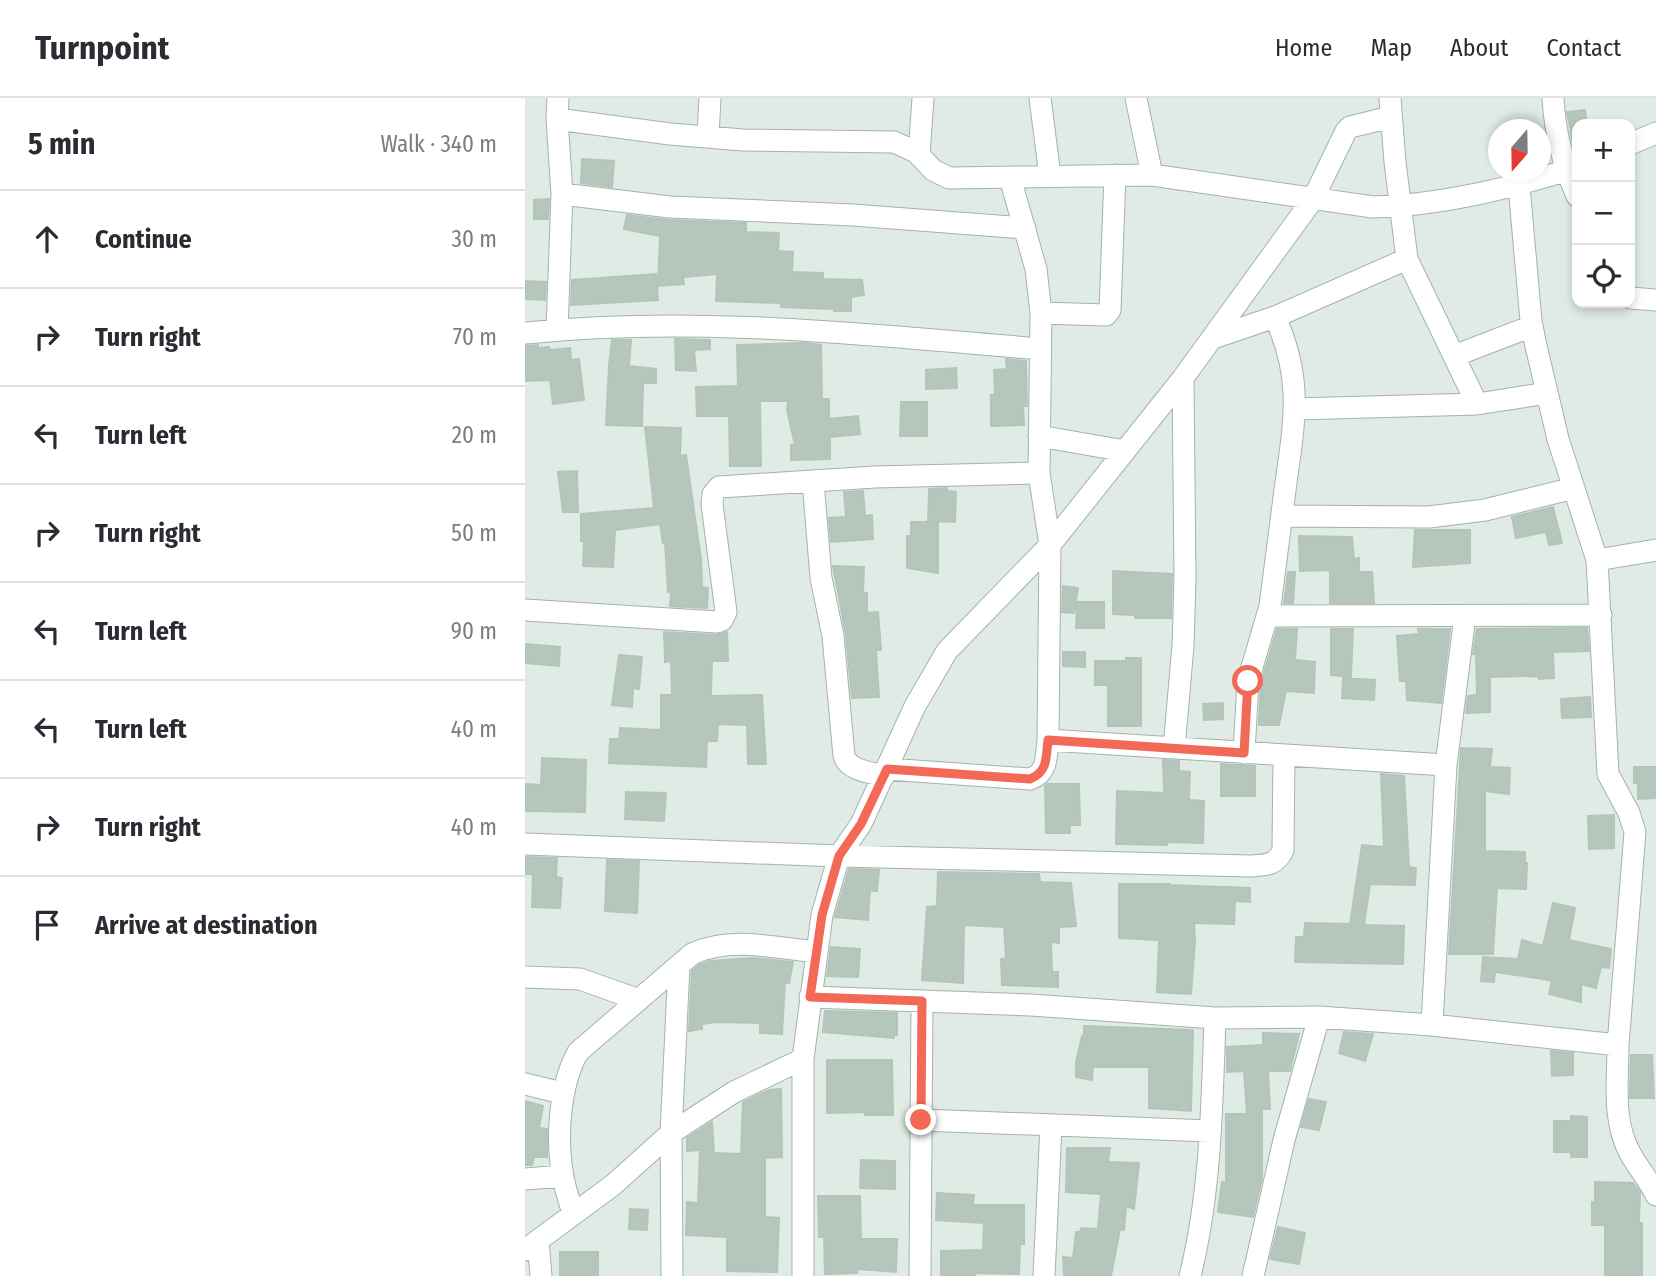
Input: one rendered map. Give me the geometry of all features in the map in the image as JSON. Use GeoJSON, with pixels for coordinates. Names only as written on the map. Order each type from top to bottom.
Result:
{"type":"FeatureCollection","features":[{"type":"Feature","properties":{"kind":"street"},"geometry":{"type":"LineString","coordinates":[[708,137],[710,98]]}},
{"type":"Feature","properties":{"kind":"street"},"geometry":{"type":"LineString","coordinates":[[919,155],[923,98]]}},
{"type":"Feature","properties":{"kind":"street"},"geometry":{"type":"LineString","coordinates":[[1040,98],[1050,176]]}},
{"type":"Feature","properties":{"kind":"street"},"geometry":{"type":"LineString","coordinates":[[1136,98],[1152,175]]}},
{"type":"Feature","properties":{"kind":"street"},"geometry":{"type":"LineString","coordinates":[[557,330],[562,194],[557,109],[708,137],[894,142],[919,155],[933,170],[949,178],[1152,175],[1373,207],[1401,206],[1518,186],[1572,168],[1555,130],[1553,98]]}},
{"type":"Feature","properties":{"kind":"street"},"geometry":{"type":"LineString","coordinates":[[803,1276],[803,1059],[822,915],[839,856],[861,824],[915,706],[947,651],[1050,545],[1183,378],[1314,199],[1346,131],[1391,108],[1406,259],[1477,404]]}},
{"type":"Feature","properties":{"kind":"street"},"geometry":{"type":"LineString","coordinates":[[1635,142],[1656,133]]}},
{"type":"Feature","properties":{"kind":"street"},"geometry":{"type":"LineString","coordinates":[[1041,313],[1106,315],[1109,310],[1115,175]]}},
{"type":"Feature","properties":{"kind":"street"},"geometry":{"type":"LineString","coordinates":[[813,481],[821,578],[833,636],[844,756],[847,764],[885,773],[1030,779],[1038,776],[1044,770],[1048,740],[1050,545],[1039,473],[1041,313],[1036,269],[1010,178]]}},
{"type":"Feature","properties":{"kind":"street"},"geometry":{"type":"LineString","coordinates":[[1518,186],[1532,326],[1558,439],[1597,560],[1608,774],[1629,813],[1635,832],[1618,1045],[1619,1124],[1630,1153],[1649,1170],[1656,1195]]}},
{"type":"Feature","properties":{"kind":"street"},"geometry":{"type":"LineString","coordinates":[[562,194],[670,207],[853,215],[1025,228]]}},
{"type":"Feature","properties":{"kind":"street"},"geometry":{"type":"LineString","coordinates":[[1213,338],[1275,317],[1406,259]]}},
{"type":"Feature","properties":{"kind":"street"},"geometry":{"type":"LineString","coordinates":[[1635,298],[1656,300]]}},
{"type":"Feature","properties":{"kind":"street"},"geometry":{"type":"LineString","coordinates":[[1244,753],[1248,681],[1270,606],[1296,409],[1293,368],[1285,339],[1275,317]]}},
{"type":"Feature","properties":{"kind":"street"},"geometry":{"type":"LineString","coordinates":[[525,333],[581,327],[738,326],[1041,349]]}},
{"type":"Feature","properties":{"kind":"street"},"geometry":{"type":"LineString","coordinates":[[1454,356],[1532,326]]}},
{"type":"Feature","properties":{"kind":"street"},"geometry":{"type":"LineString","coordinates":[[1174,748],[1183,646],[1185,579],[1183,378]]}},
{"type":"Feature","properties":{"kind":"street"},"geometry":{"type":"LineString","coordinates":[[1296,409],[1477,404],[1547,393]]}},
{"type":"Feature","properties":{"kind":"street"},"geometry":{"type":"LineString","coordinates":[[1039,436],[1125,452]]}},
{"type":"Feature","properties":{"kind":"street"},"geometry":{"type":"LineString","coordinates":[[525,610],[717,622],[722,620],[726,612],[712,505],[719,487],[875,477],[1039,473]]}},
{"type":"Feature","properties":{"kind":"street"},"geometry":{"type":"LineString","coordinates":[[1282,516],[1429,517],[1485,510],[1574,488]]}},
{"type":"Feature","properties":{"kind":"street"},"geometry":{"type":"LineString","coordinates":[[1597,560],[1656,550]]}},
{"type":"Feature","properties":{"kind":"street"},"geometry":{"type":"LineString","coordinates":[[1270,606],[1274,615],[1280,617],[1601,615]]}},
{"type":"Feature","properties":{"kind":"street"},"geometry":{"type":"LineString","coordinates":[[1432,1025],[1445,765],[1465,616]]}},
{"type":"Feature","properties":{"kind":"street"},"geometry":{"type":"LineString","coordinates":[[1048,740],[1445,765]]}},
{"type":"Feature","properties":{"kind":"street"},"geometry":{"type":"LineString","coordinates":[[525,844],[839,856],[1271,865],[1279,859],[1283,850],[1284,755]]}},
{"type":"Feature","properties":{"kind":"street"},"geometry":{"type":"LineString","coordinates":[[573,1214],[563,1176],[562,1093],[568,1070],[577,1052],[680,967],[692,954],[706,947],[729,944],[816,952]]}},
{"type":"Feature","properties":{"kind":"street"},"geometry":{"type":"LineString","coordinates":[[672,1276],[671,1133],[680,967]]}},
{"type":"Feature","properties":{"kind":"street"},"geometry":{"type":"LineString","coordinates":[[525,977],[580,979],[639,1000]]}},
{"type":"Feature","properties":{"kind":"street"},"geometry":{"type":"LineString","coordinates":[[810,997],[1031,1005],[1215,1018],[1319,1017],[1432,1025],[1618,1045]]}},
{"type":"Feature","properties":{"kind":"street"},"geometry":{"type":"LineString","coordinates":[[921,1276],[922,1001]]}},
{"type":"Feature","properties":{"kind":"street"},"geometry":{"type":"LineString","coordinates":[[1253,1276],[1284,1140],[1319,1017]]}},
{"type":"Feature","properties":{"kind":"street"},"geometry":{"type":"LineString","coordinates":[[1190,1276],[1199,1241],[1206,1194],[1215,1018]]}},
{"type":"Feature","properties":{"kind":"street"},"geometry":{"type":"LineString","coordinates":[[541,1276],[532,1245],[644,1160],[671,1133],[734,1092],[803,1059]]}},
{"type":"Feature","properties":{"kind":"street"},"geometry":{"type":"LineString","coordinates":[[525,1084],[562,1093]]}},
{"type":"Feature","properties":{"kind":"street"},"geometry":{"type":"LineString","coordinates":[[921,1120],[1210,1131]]}},
{"type":"Feature","properties":{"kind":"street"},"geometry":{"type":"LineString","coordinates":[[1044,1276],[1051,1126]]}},
{"type":"Feature","properties":{"kind":"street"},"geometry":{"type":"LineString","coordinates":[[525,1179],[563,1176]]}},
{"type":"Feature","properties":{"kind":"building"},"geometry":{"type":"Polygon","coordinates":[[[1585,110],[1586,119],[1572,119],[1572,137],[1567,112],[1585,110]]]}},
{"type":"Feature","properties":{"kind":"building"},"geometry":{"type":"Polygon","coordinates":[[[582,159],[614,161],[612,187],[581,183],[582,159]]]}},
{"type":"Feature","properties":{"kind":"building"},"geometry":{"type":"Polygon","coordinates":[[[549,199],[548,219],[534,219],[534,200],[549,199]]]}},
{"type":"Feature","properties":{"kind":"building"},"geometry":{"type":"Polygon","coordinates":[[[627,215],[669,220],[746,223],[746,232],[779,233],[778,251],[793,252],[792,272],[823,273],[823,279],[862,280],[864,295],[851,297],[851,311],[834,311],[781,307],[781,303],[716,301],[717,274],[683,277],[684,284],[658,286],[660,236],[624,229],[627,215]]]}},
{"type":"Feature","properties":{"kind":"building"},"geometry":{"type":"Polygon","coordinates":[[[656,274],[658,300],[571,305],[572,280],[656,274]]]}},
{"type":"Feature","properties":{"kind":"building"},"geometry":{"type":"Polygon","coordinates":[[[525,281],[546,282],[545,300],[525,299],[525,281]]]}},
{"type":"Feature","properties":{"kind":"building"},"geometry":{"type":"Polygon","coordinates":[[[675,339],[710,340],[710,349],[694,350],[696,371],[676,370],[675,339]]]}},
{"type":"Feature","properties":{"kind":"building"},"geometry":{"type":"Polygon","coordinates":[[[612,340],[631,340],[629,366],[656,369],[656,383],[643,383],[642,426],[606,425],[612,340]]]}},
{"type":"Feature","properties":{"kind":"building"},"geometry":{"type":"Polygon","coordinates":[[[538,345],[538,348],[549,347],[550,350],[570,348],[571,360],[579,359],[584,400],[553,404],[550,380],[525,381],[525,346],[538,345]]]}},
{"type":"Feature","properties":{"kind":"building"},"geometry":{"type":"Polygon","coordinates":[[[737,345],[821,345],[822,399],[829,399],[829,419],[858,416],[860,434],[830,437],[830,459],[791,460],[791,445],[795,445],[787,410],[788,401],[760,401],[761,466],[730,466],[729,416],[697,416],[696,387],[738,386],[737,345]]]}},
{"type":"Feature","properties":{"kind":"building"},"geometry":{"type":"Polygon","coordinates":[[[1006,359],[1026,361],[1027,406],[1023,406],[1024,425],[991,426],[991,395],[995,395],[994,370],[1007,369],[1006,359]]]}},
{"type":"Feature","properties":{"kind":"building"},"geometry":{"type":"Polygon","coordinates":[[[956,368],[957,388],[926,389],[926,370],[956,368]]]}},
{"type":"Feature","properties":{"kind":"building"},"geometry":{"type":"Polygon","coordinates":[[[901,402],[927,402],[927,436],[900,436],[901,402]]]}},
{"type":"Feature","properties":{"kind":"building"},"geometry":{"type":"Polygon","coordinates":[[[645,427],[681,428],[680,456],[686,455],[701,559],[702,587],[708,588],[707,608],[670,606],[665,543],[660,524],[615,530],[613,567],[583,566],[581,514],[654,508],[645,427]]]}},
{"type":"Feature","properties":{"kind":"building"},"geometry":{"type":"Polygon","coordinates":[[[577,471],[578,512],[563,512],[558,472],[577,471]]]}},
{"type":"Feature","properties":{"kind":"building"},"geometry":{"type":"Polygon","coordinates":[[[947,488],[947,491],[956,492],[955,522],[928,521],[929,489],[947,488]]]}},
{"type":"Feature","properties":{"kind":"building"},"geometry":{"type":"Polygon","coordinates":[[[863,491],[865,516],[872,515],[873,539],[831,542],[829,518],[846,517],[844,492],[863,491]]]}},
{"type":"Feature","properties":{"kind":"building"},"geometry":{"type":"Polygon","coordinates":[[[1553,507],[1562,543],[1549,545],[1546,532],[1516,538],[1512,517],[1553,507]]]}},
{"type":"Feature","properties":{"kind":"building"},"geometry":{"type":"Polygon","coordinates":[[[911,522],[938,522],[938,573],[907,568],[907,536],[911,536],[911,522]]]}},
{"type":"Feature","properties":{"kind":"building"},"geometry":{"type":"Polygon","coordinates":[[[1415,530],[1470,530],[1470,563],[1413,567],[1415,530]]]}},
{"type":"Feature","properties":{"kind":"building"},"geometry":{"type":"Polygon","coordinates":[[[1299,536],[1352,537],[1354,559],[1359,558],[1359,572],[1372,572],[1374,603],[1330,603],[1330,570],[1300,571],[1299,536]]]}},
{"type":"Feature","properties":{"kind":"building"},"geometry":{"type":"Polygon","coordinates":[[[833,566],[864,567],[863,593],[867,593],[867,613],[878,612],[881,650],[876,650],[879,697],[852,698],[846,635],[833,566]]]}},
{"type":"Feature","properties":{"kind":"building"},"geometry":{"type":"Polygon","coordinates":[[[1113,571],[1172,574],[1171,618],[1135,618],[1135,615],[1113,614],[1113,571]]]}},
{"type":"Feature","properties":{"kind":"building"},"geometry":{"type":"Polygon","coordinates":[[[1288,572],[1295,572],[1293,603],[1284,603],[1288,572]]]}},
{"type":"Feature","properties":{"kind":"building"},"geometry":{"type":"Polygon","coordinates":[[[1063,586],[1078,588],[1074,613],[1062,612],[1063,586]]]}},
{"type":"Feature","properties":{"kind":"building"},"geometry":{"type":"Polygon","coordinates":[[[1077,602],[1104,602],[1104,628],[1076,628],[1077,602]]]}},
{"type":"Feature","properties":{"kind":"building"},"geometry":{"type":"Polygon","coordinates":[[[1587,628],[1589,651],[1553,652],[1554,678],[1490,677],[1490,712],[1466,713],[1468,696],[1477,695],[1476,654],[1473,654],[1477,629],[1587,628]]]}},
{"type":"Feature","properties":{"kind":"building"},"geometry":{"type":"Polygon","coordinates":[[[1277,629],[1297,629],[1295,660],[1315,662],[1314,693],[1286,691],[1279,725],[1259,725],[1261,683],[1277,629]]]}},
{"type":"Feature","properties":{"kind":"building"},"geometry":{"type":"Polygon","coordinates":[[[1331,629],[1353,629],[1351,677],[1331,675],[1331,629]]]}},
{"type":"Feature","properties":{"kind":"building"},"geometry":{"type":"Polygon","coordinates":[[[1418,629],[1450,629],[1441,703],[1407,700],[1406,681],[1400,681],[1397,636],[1419,634],[1418,629]]]}},
{"type":"Feature","properties":{"kind":"building"},"geometry":{"type":"Polygon","coordinates":[[[664,632],[716,635],[727,632],[728,661],[712,661],[711,696],[762,695],[766,764],[748,764],[747,725],[718,724],[717,741],[707,741],[706,767],[609,763],[610,739],[619,739],[620,728],[661,730],[661,695],[672,695],[671,661],[665,662],[664,632]]]}},
{"type":"Feature","properties":{"kind":"building"},"geometry":{"type":"Polygon","coordinates":[[[525,644],[560,647],[559,666],[525,663],[525,644]]]}},
{"type":"Feature","properties":{"kind":"building"},"geometry":{"type":"Polygon","coordinates":[[[1063,652],[1085,652],[1085,667],[1063,666],[1063,652]]]}},
{"type":"Feature","properties":{"kind":"building"},"geometry":{"type":"Polygon","coordinates":[[[619,655],[642,657],[639,689],[633,688],[632,707],[612,705],[619,655]]]}},
{"type":"Feature","properties":{"kind":"building"},"geometry":{"type":"Polygon","coordinates":[[[1126,658],[1141,658],[1141,726],[1108,726],[1108,685],[1095,685],[1095,661],[1126,661],[1126,658]]]}},
{"type":"Feature","properties":{"kind":"building"},"geometry":{"type":"Polygon","coordinates":[[[1343,678],[1375,680],[1374,700],[1342,698],[1343,678]]]}},
{"type":"Feature","properties":{"kind":"building"},"geometry":{"type":"Polygon","coordinates":[[[1590,697],[1591,717],[1562,718],[1561,699],[1590,697]]]}},
{"type":"Feature","properties":{"kind":"building"},"geometry":{"type":"Polygon","coordinates":[[[1223,703],[1223,719],[1204,720],[1203,704],[1223,703]]]}},
{"type":"Feature","properties":{"kind":"building"},"geometry":{"type":"Polygon","coordinates":[[[1461,748],[1492,749],[1490,767],[1510,768],[1509,794],[1485,791],[1485,851],[1525,852],[1527,863],[1526,889],[1497,888],[1493,954],[1449,954],[1461,748]]]}},
{"type":"Feature","properties":{"kind":"building"},"geometry":{"type":"Polygon","coordinates":[[[542,758],[586,760],[585,812],[525,811],[525,784],[541,785],[542,758]]]}},
{"type":"Feature","properties":{"kind":"building"},"geometry":{"type":"Polygon","coordinates":[[[1163,760],[1179,761],[1179,771],[1190,772],[1189,800],[1204,801],[1203,843],[1116,844],[1117,791],[1164,793],[1163,760]]]}},
{"type":"Feature","properties":{"kind":"building"},"geometry":{"type":"Polygon","coordinates":[[[1221,764],[1255,766],[1255,796],[1221,796],[1221,764]]]}},
{"type":"Feature","properties":{"kind":"building"},"geometry":{"type":"Polygon","coordinates":[[[1634,767],[1656,767],[1656,798],[1638,799],[1634,767]]]}},
{"type":"Feature","properties":{"kind":"building"},"geometry":{"type":"Polygon","coordinates":[[[1381,774],[1404,776],[1409,867],[1416,868],[1415,885],[1370,884],[1364,925],[1404,926],[1403,964],[1295,962],[1296,937],[1304,937],[1305,923],[1350,924],[1362,845],[1384,847],[1381,774]]]}},
{"type":"Feature","properties":{"kind":"building"},"geometry":{"type":"Polygon","coordinates":[[[1047,784],[1079,784],[1080,825],[1070,825],[1070,833],[1046,833],[1047,784]]]}},
{"type":"Feature","properties":{"kind":"building"},"geometry":{"type":"Polygon","coordinates":[[[626,792],[666,793],[664,821],[625,819],[626,792]]]}},
{"type":"Feature","properties":{"kind":"building"},"geometry":{"type":"Polygon","coordinates":[[[1614,815],[1614,848],[1589,849],[1588,816],[1614,815]]]}},
{"type":"Feature","properties":{"kind":"building"},"geometry":{"type":"Polygon","coordinates":[[[525,857],[557,858],[556,877],[562,878],[560,908],[532,907],[533,874],[525,874],[525,857]]]}},
{"type":"Feature","properties":{"kind":"building"},"geometry":{"type":"Polygon","coordinates":[[[607,860],[639,861],[637,913],[605,911],[607,860]]]}},
{"type":"Feature","properties":{"kind":"building"},"geometry":{"type":"Polygon","coordinates":[[[849,869],[879,870],[877,891],[870,890],[868,920],[835,917],[849,869]]]}},
{"type":"Feature","properties":{"kind":"building"},"geometry":{"type":"Polygon","coordinates":[[[938,872],[1039,874],[1040,882],[1071,883],[1076,926],[1059,927],[1059,943],[1051,942],[1052,972],[1058,972],[1058,987],[1002,985],[1001,959],[1006,958],[1004,927],[964,925],[963,983],[922,980],[927,907],[937,906],[938,872]]]}},
{"type":"Feature","properties":{"kind":"building"},"geometry":{"type":"Polygon","coordinates":[[[1119,884],[1250,888],[1250,902],[1235,901],[1234,924],[1194,923],[1191,994],[1157,992],[1159,940],[1119,938],[1119,884]]]}},
{"type":"Feature","properties":{"kind":"building"},"geometry":{"type":"Polygon","coordinates":[[[1553,903],[1575,908],[1569,940],[1611,949],[1609,968],[1601,967],[1596,988],[1581,984],[1581,1002],[1549,994],[1552,981],[1495,972],[1494,982],[1481,981],[1483,957],[1518,959],[1522,940],[1543,946],[1553,903]]]}},
{"type":"Feature","properties":{"kind":"building"},"geometry":{"type":"Polygon","coordinates":[[[831,947],[860,949],[858,977],[827,976],[831,947]]]}},
{"type":"Feature","properties":{"kind":"building"},"geometry":{"type":"Polygon","coordinates":[[[753,958],[793,962],[789,983],[785,982],[782,1034],[760,1033],[760,1023],[717,1022],[702,1024],[702,1029],[689,1031],[692,971],[710,961],[753,958]]]}},
{"type":"Feature","properties":{"kind":"building"},"geometry":{"type":"Polygon","coordinates":[[[825,1011],[897,1013],[897,1035],[894,1035],[894,1038],[823,1032],[825,1011]]]}},
{"type":"Feature","properties":{"kind":"building"},"geometry":{"type":"Polygon","coordinates":[[[1084,1026],[1193,1030],[1191,1111],[1149,1108],[1149,1067],[1093,1067],[1092,1080],[1076,1077],[1076,1062],[1084,1036],[1084,1026]]]}},
{"type":"Feature","properties":{"kind":"building"},"geometry":{"type":"Polygon","coordinates":[[[1344,1032],[1373,1034],[1365,1061],[1339,1053],[1344,1032]]]}},
{"type":"Feature","properties":{"kind":"building"},"geometry":{"type":"Polygon","coordinates":[[[1263,1033],[1299,1034],[1290,1071],[1268,1071],[1270,1109],[1262,1109],[1262,1178],[1253,1217],[1218,1212],[1222,1182],[1226,1183],[1226,1114],[1247,1114],[1244,1071],[1227,1072],[1227,1047],[1263,1045],[1263,1033]]]}},
{"type":"Feature","properties":{"kind":"building"},"geometry":{"type":"Polygon","coordinates":[[[1551,1051],[1573,1053],[1573,1075],[1552,1076],[1551,1051]]]}},
{"type":"Feature","properties":{"kind":"building"},"geometry":{"type":"Polygon","coordinates":[[[1631,1055],[1652,1055],[1654,1098],[1630,1098],[1631,1055]]]}},
{"type":"Feature","properties":{"kind":"building"},"geometry":{"type":"Polygon","coordinates":[[[827,1060],[892,1060],[893,1115],[865,1115],[865,1112],[827,1113],[827,1060]]]}},
{"type":"Feature","properties":{"kind":"building"},"geometry":{"type":"Polygon","coordinates":[[[781,1089],[782,1157],[765,1158],[765,1217],[779,1218],[777,1272],[727,1271],[727,1237],[686,1235],[687,1202],[698,1203],[700,1150],[687,1151],[687,1138],[712,1122],[714,1153],[741,1154],[743,1102],[769,1090],[781,1089]]]}},
{"type":"Feature","properties":{"kind":"building"},"geometry":{"type":"Polygon","coordinates":[[[1309,1099],[1326,1102],[1319,1130],[1301,1127],[1309,1099]]]}},
{"type":"Feature","properties":{"kind":"building"},"geometry":{"type":"Polygon","coordinates":[[[525,1101],[543,1106],[539,1128],[547,1129],[547,1157],[534,1157],[532,1165],[525,1165],[525,1101]]]}},
{"type":"Feature","properties":{"kind":"building"},"geometry":{"type":"Polygon","coordinates":[[[1571,1116],[1587,1117],[1587,1157],[1571,1157],[1571,1152],[1554,1152],[1554,1121],[1571,1121],[1571,1116]]]}},
{"type":"Feature","properties":{"kind":"building"},"geometry":{"type":"Polygon","coordinates":[[[1067,1148],[1110,1148],[1108,1162],[1139,1163],[1134,1209],[1126,1206],[1124,1230],[1120,1229],[1111,1276],[1064,1276],[1063,1257],[1073,1258],[1076,1232],[1080,1232],[1081,1228],[1098,1229],[1101,1194],[1066,1192],[1067,1148]]]}},
{"type":"Feature","properties":{"kind":"building"},"geometry":{"type":"Polygon","coordinates":[[[861,1160],[895,1161],[895,1189],[860,1188],[861,1160]]]}},
{"type":"Feature","properties":{"kind":"building"},"geometry":{"type":"Polygon","coordinates":[[[1595,1182],[1633,1183],[1640,1192],[1642,1276],[1605,1276],[1605,1225],[1592,1225],[1595,1182]]]}},
{"type":"Feature","properties":{"kind":"building"},"geometry":{"type":"Polygon","coordinates":[[[937,1193],[974,1195],[973,1205],[1024,1205],[1024,1244],[1020,1244],[1019,1274],[975,1273],[975,1276],[941,1276],[941,1251],[983,1250],[984,1223],[936,1220],[937,1193]]]}},
{"type":"Feature","properties":{"kind":"building"},"geometry":{"type":"Polygon","coordinates":[[[818,1196],[860,1196],[861,1239],[897,1239],[896,1272],[857,1269],[857,1273],[825,1274],[824,1237],[819,1237],[818,1196]]]}},
{"type":"Feature","properties":{"kind":"building"},"geometry":{"type":"Polygon","coordinates":[[[630,1209],[648,1210],[647,1230],[629,1229],[630,1209]]]}},
{"type":"Feature","properties":{"kind":"building"},"geometry":{"type":"Polygon","coordinates":[[[1278,1227],[1305,1233],[1299,1264],[1270,1259],[1278,1227]]]}},
{"type":"Feature","properties":{"kind":"building"},"geometry":{"type":"Polygon","coordinates":[[[560,1252],[598,1252],[598,1276],[560,1276],[560,1252]]]}},
{"type":"Feature","properties":{"kind":"route"},"geometry":{"type":"LineString","coordinates":[[921,1120],[922,1001],[810,997],[822,915],[839,856],[861,824],[887,769],[1030,779],[1044,770],[1048,740],[1244,753],[1248,681]]}}]}
